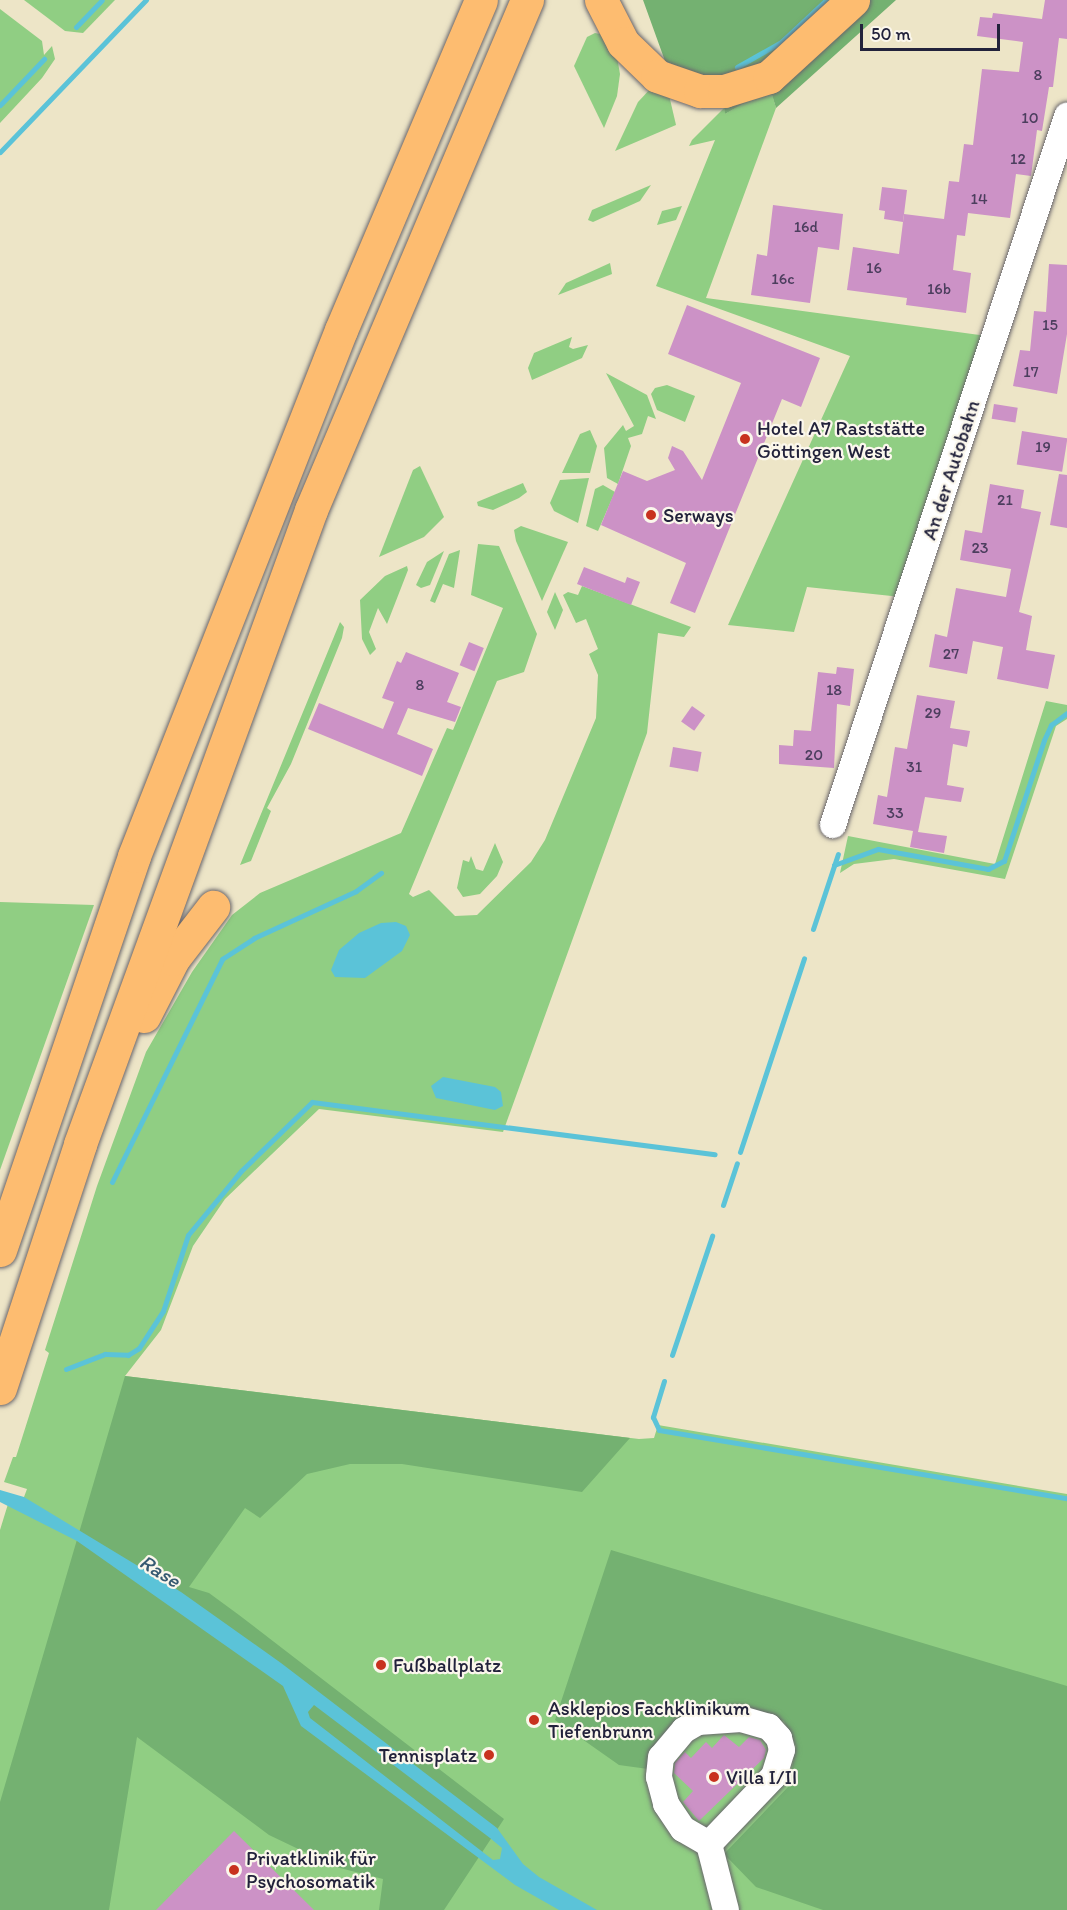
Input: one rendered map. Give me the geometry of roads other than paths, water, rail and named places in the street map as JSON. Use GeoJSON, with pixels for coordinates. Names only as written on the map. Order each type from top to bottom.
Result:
{"type":"FeatureCollection","features":[{"type":"Feature","properties":{"kind":"highway"},"geometry":{"type":"LineString","coordinates":[[0,1250],[134,856],[341,330],[481,0]]}},
{"type":"Feature","properties":{"kind":"highway"},"geometry":{"type":"LineString","coordinates":[[0,1388],[80,1144],[311,510],[527,0]]}},
{"type":"Feature","properties":{"kind":"highway"},"geometry":{"type":"LineString","coordinates":[[601,0],[623,43],[639,63],[678,86],[700,91],[742,88],[769,77],[791,60],[853,0]]}},
{"type":"Feature","properties":{"kind":"highway"},"geometry":{"type":"LineString","coordinates":[[80,1144],[173,959],[213,907]]}},
{"type":"Feature","properties":{"kind":"street","name":"An der Autobahn"},"geometry":{"type":"LineString","coordinates":[[833,825],[1066,120]]}},
{"type":"Feature","properties":{"kind":"street"},"geometry":{"type":"LineString","coordinates":[[709,1844],[774,1776],[782,1750],[779,1738],[770,1727],[741,1719],[698,1722],[676,1738],[661,1756],[660,1786],[673,1817],[683,1829],[709,1844],[726,1910]]}},
{"type":"Feature","properties":{"kind":"water"},"geometry":{"type":"Polygon","coordinates":[[[396,922],[406,926],[410,935],[402,951],[365,978],[335,977],[331,970],[339,950],[359,933],[381,923],[396,922]]]}},
{"type":"Feature","properties":{"kind":"water"},"geometry":{"type":"Polygon","coordinates":[[[443,1077],[495,1087],[501,1092],[503,1106],[495,1110],[436,1098],[431,1086],[443,1077]]]}},
{"type":"Feature","properties":{"kind":"water"},"geometry":{"type":"Polygon","coordinates":[[[0,1490],[24,1497],[181,1592],[281,1663],[497,1828],[523,1864],[539,1877],[597,1910],[559,1910],[515,1885],[301,1726],[283,1686],[77,1541],[0,1502],[0,1490]],[[314,1705],[308,1712],[310,1718],[493,1860],[500,1859],[502,1848],[314,1705]]]}},
{"type":"Feature","properties":{"kind":"waterway"},"geometry":{"type":"LineString","coordinates":[[76,27],[102,0]]}},
{"type":"Feature","properties":{"kind":"waterway"},"geometry":{"type":"LineString","coordinates":[[0,152],[146,0]]}},
{"type":"Feature","properties":{"kind":"waterway"},"geometry":{"type":"LineString","coordinates":[[737,67],[781,42],[826,0]]}},
{"type":"Feature","properties":{"kind":"waterway"},"geometry":{"type":"LineString","coordinates":[[0,105],[44,59]]}},
{"type":"Feature","properties":{"kind":"waterway"},"geometry":{"type":"LineString","coordinates":[[834,865],[878,849],[988,869],[1004,861],[1044,740],[1051,725],[1067,713]]}},
{"type":"Feature","properties":{"kind":"waterway"},"geometry":{"type":"LineString","coordinates":[[813,929],[838,854]]}},
{"type":"Feature","properties":{"kind":"waterway"},"geometry":{"type":"LineString","coordinates":[[112,1182],[222,959],[254,938],[356,891],[381,873]]}},
{"type":"Feature","properties":{"kind":"waterway"},"geometry":{"type":"LineString","coordinates":[[740,1152],[804,958]]}},
{"type":"Feature","properties":{"kind":"waterway"},"geometry":{"type":"LineString","coordinates":[[66,1369],[105,1354],[128,1355],[139,1348],[163,1311],[188,1235],[241,1171],[312,1102],[715,1154]]}},
{"type":"Feature","properties":{"kind":"waterway"},"geometry":{"type":"LineString","coordinates":[[723,1205],[737,1163]]}},
{"type":"Feature","properties":{"kind":"waterway"},"geometry":{"type":"LineString","coordinates":[[672,1355],[712,1236]]}},
{"type":"Feature","properties":{"kind":"waterway"},"geometry":{"type":"LineString","coordinates":[[664,1381],[653,1417],[659,1430],[1067,1498]]}},
{"type":"Feature","properties":{"kind":"place","name":"Hotel A7 Raststätte Göttingen West"},"geometry":{"type":"Point","coordinates":[745,439]}},
{"type":"Feature","properties":{"kind":"place","name":"Serways"},"geometry":{"type":"Point","coordinates":[651,515]}},
{"type":"Feature","properties":{"kind":"place","name":"Fußballplatz"},"geometry":{"type":"Point","coordinates":[381,1665]}},
{"type":"Feature","properties":{"kind":"place","name":"Asklepios Fachklinikum Tiefenbrunn"},"geometry":{"type":"Point","coordinates":[534,1720]}},
{"type":"Feature","properties":{"kind":"place","name":"Tennisplatz"},"geometry":{"type":"Point","coordinates":[489,1755]}},
{"type":"Feature","properties":{"kind":"place","name":"Villa I/II"},"geometry":{"type":"Point","coordinates":[714,1777]}},
{"type":"Feature","properties":{"kind":"place","name":"Privatklinik für Psychosomatik"},"geometry":{"type":"Point","coordinates":[234,1870]}},
{"type":"Feature","properties":{"kind":"water label","name":"Rase"},"geometry":{"type":"Point","coordinates":[160,1571]}}]}
